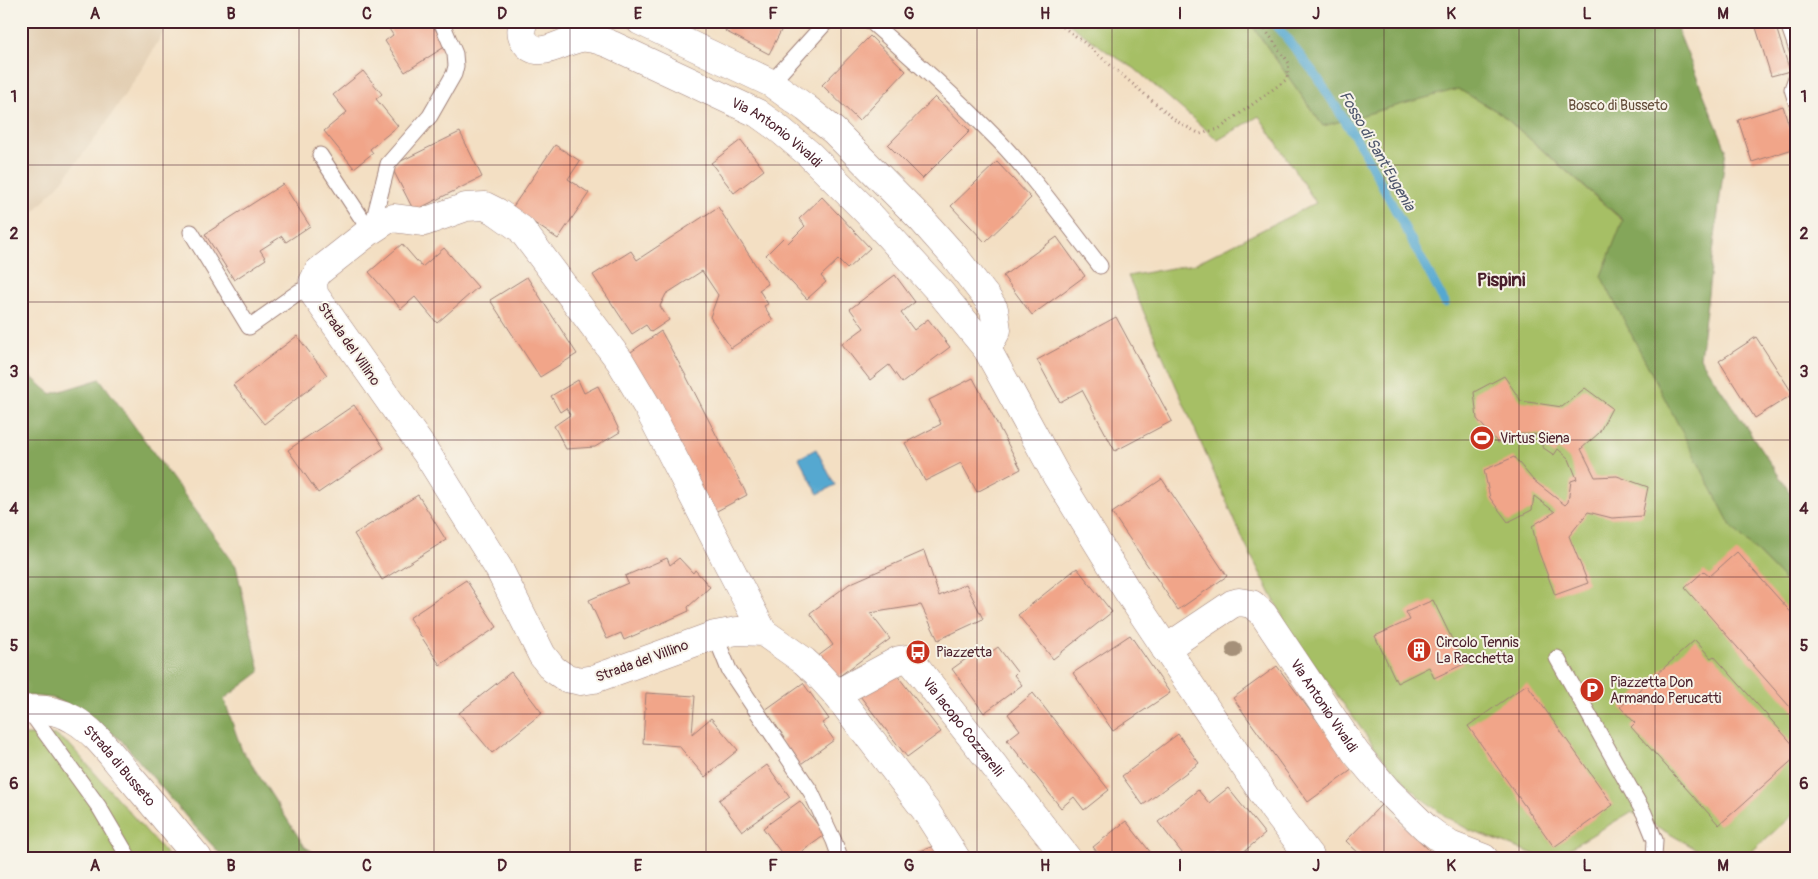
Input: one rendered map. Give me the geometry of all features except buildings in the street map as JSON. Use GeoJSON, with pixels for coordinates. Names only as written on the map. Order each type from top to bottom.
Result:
{"type":"FeatureCollection","features":[{"type":"Feature","properties":{"kind":"street","name":"Via Antonio Vivaldi"},"geometry":{"type":"LineString","coordinates":[[524,21],[521,33],[526,43],[534,50],[543,50],[579,38],[598,40],[758,113],[808,154],[868,213],[940,292],[987,349],[1081,517],[1165,649],[1274,810],[1311,858]]}},
{"type":"Feature","properties":{"kind":"street"},"geometry":{"type":"LineString","coordinates":[[640,21],[771,83],[834,131],[922,220],[954,256],[986,298],[994,310],[997,330],[987,349]]}},
{"type":"Feature","properties":{"kind":"street"},"geometry":{"type":"LineString","coordinates":[[315,280],[370,231],[393,218],[424,222],[474,206],[484,206],[497,212],[521,230],[614,354],[648,408],[763,632],[804,661],[818,673],[836,694],[931,818],[956,858]]}},
{"type":"Feature","properties":{"kind":"street","name":"Strada del Villino"},"geometry":{"type":"LineString","coordinates":[[315,280],[319,300],[429,457],[499,569],[542,655],[553,669],[566,678],[581,681],[594,679],[715,635],[737,631],[763,632]]}},
{"type":"Feature","properties":{"kind":"street","name":"Via Antonio Vivaldi"},"geometry":{"type":"LineString","coordinates":[[1165,649],[1232,604],[1239,602],[1252,604],[1270,623],[1356,753],[1387,790],[1441,840],[1484,858]]}},
{"type":"Feature","properties":{"kind":"street","name":"Via Iacopo Cozzarelli"},"geometry":{"type":"LineString","coordinates":[[836,694],[893,662],[906,659],[913,663],[1067,858]]}},
{"type":"Feature","properties":{"kind":"street","name":"Strada di Busseto"},"geometry":{"type":"LineString","coordinates":[[24,709],[44,709],[63,714],[73,719],[93,735],[198,858]]}},
{"type":"Feature","properties":{"kind":"lane"},"geometry":{"type":"LineString","coordinates":[[370,231],[388,164],[430,116],[454,74],[456,66],[454,54],[441,21]]}},
{"type":"Feature","properties":{"kind":"lane"},"geometry":{"type":"LineString","coordinates":[[771,83],[827,21]]}},
{"type":"Feature","properties":{"kind":"lane"},"geometry":{"type":"LineString","coordinates":[[870,21],[937,80],[1000,142],[1100,266]]}},
{"type":"Feature","properties":{"kind":"lane"},"geometry":{"type":"LineString","coordinates":[[1787,21],[1797,50]]}},
{"type":"Feature","properties":{"kind":"lane"},"geometry":{"type":"LineString","coordinates":[[1797,75],[1792,90],[1797,105]]}},
{"type":"Feature","properties":{"kind":"lane"},"geometry":{"type":"LineString","coordinates":[[320,155],[370,231]]}},
{"type":"Feature","properties":{"kind":"lane"},"geometry":{"type":"LineString","coordinates":[[191,232],[249,326],[315,280]]}},
{"type":"Feature","properties":{"kind":"lane"},"geometry":{"type":"LineString","coordinates":[[715,635],[729,670],[811,792],[834,840],[840,858]]}},
{"type":"Feature","properties":{"kind":"lane"},"geometry":{"type":"LineString","coordinates":[[1557,658],[1647,819],[1655,840],[1654,858]]}},
{"type":"Feature","properties":{"kind":"lane"},"geometry":{"type":"LineString","coordinates":[[24,709],[98,807],[130,858]]}},
{"type":"Feature","properties":{"kind":"path"},"geometry":{"type":"LineString","coordinates":[[1055,21],[1081,40],[1176,121],[1200,134],[1219,129],[1286,79],[1289,63],[1259,21]]}},
{"type":"Feature","properties":{"kind":"shaded area"},"geometry":{"type":"Polygon","coordinates":[[[21,21],[170,21],[145,64],[102,129],[62,181],[21,226],[21,21]]]}},
{"type":"Feature","properties":{"kind":"green space","name":"Virtus Siena"},"geometry":{"type":"Polygon","coordinates":[[[1065,21],[1249,21],[1323,126],[1457,88],[1500,113],[1623,221],[1731,526],[1797,593],[1797,811],[1750,853],[1698,850],[1631,812],[1553,858],[1545,858],[1471,831],[1448,818],[1417,795],[1384,760],[1289,629],[1245,544],[1128,276],[1194,264],[1316,203],[1259,116],[1218,140],[1134,68],[1109,53],[1065,21]]]}},
{"type":"Feature","properties":{"kind":"green space","name":"Bosco di Busseto"},"geometry":{"type":"Polygon","coordinates":[[[1249,21],[1674,21],[1726,149],[1700,358],[1797,503],[1797,593],[1731,526],[1601,276],[1623,220],[1500,113],[1458,89],[1323,126],[1249,21]]]}},
{"type":"Feature","properties":{"kind":"green space"},"geometry":{"type":"Polygon","coordinates":[[[21,368],[51,394],[100,379],[236,566],[260,672],[224,699],[241,748],[305,847],[323,858],[224,858],[121,740],[83,711],[52,698],[21,695],[21,368]]]}},
{"type":"Feature","properties":{"kind":"green space"},"geometry":{"type":"Polygon","coordinates":[[[21,735],[55,735],[70,745],[170,858],[21,858],[21,735]]]}},
{"type":"Feature","properties":{"kind":"water"},"geometry":{"type":"Polygon","coordinates":[[[816,449],[835,485],[818,494],[799,458],[816,449]]]}},
{"type":"Feature","properties":{"kind":"waterway","name":"Fosso di Sant'Eugenia"},"geometry":{"type":"LineString","coordinates":[[1273,21],[1315,74],[1361,146],[1445,303]]}},
{"type":"Feature","properties":{"kind":"place","name":"Virtus Siena"},"geometry":{"type":"Point","coordinates":[1482,438]}},
{"type":"Feature","properties":{"kind":"place","name":"Circolo Tennis La Racchetta"},"geometry":{"type":"Point","coordinates":[1419,650]}},
{"type":"Feature","properties":{"kind":"place","name":"Piazzetta"},"geometry":{"type":"Point","coordinates":[918,652]}},
{"type":"Feature","properties":{"kind":"place","name":"Piazzetta Don Armando Perucatti"},"geometry":{"type":"Point","coordinates":[1592,690]}},
{"type":"Feature","properties":{"kind":"district","name":"Pispini"},"geometry":{"type":"Point","coordinates":[1501,280]}}]}
